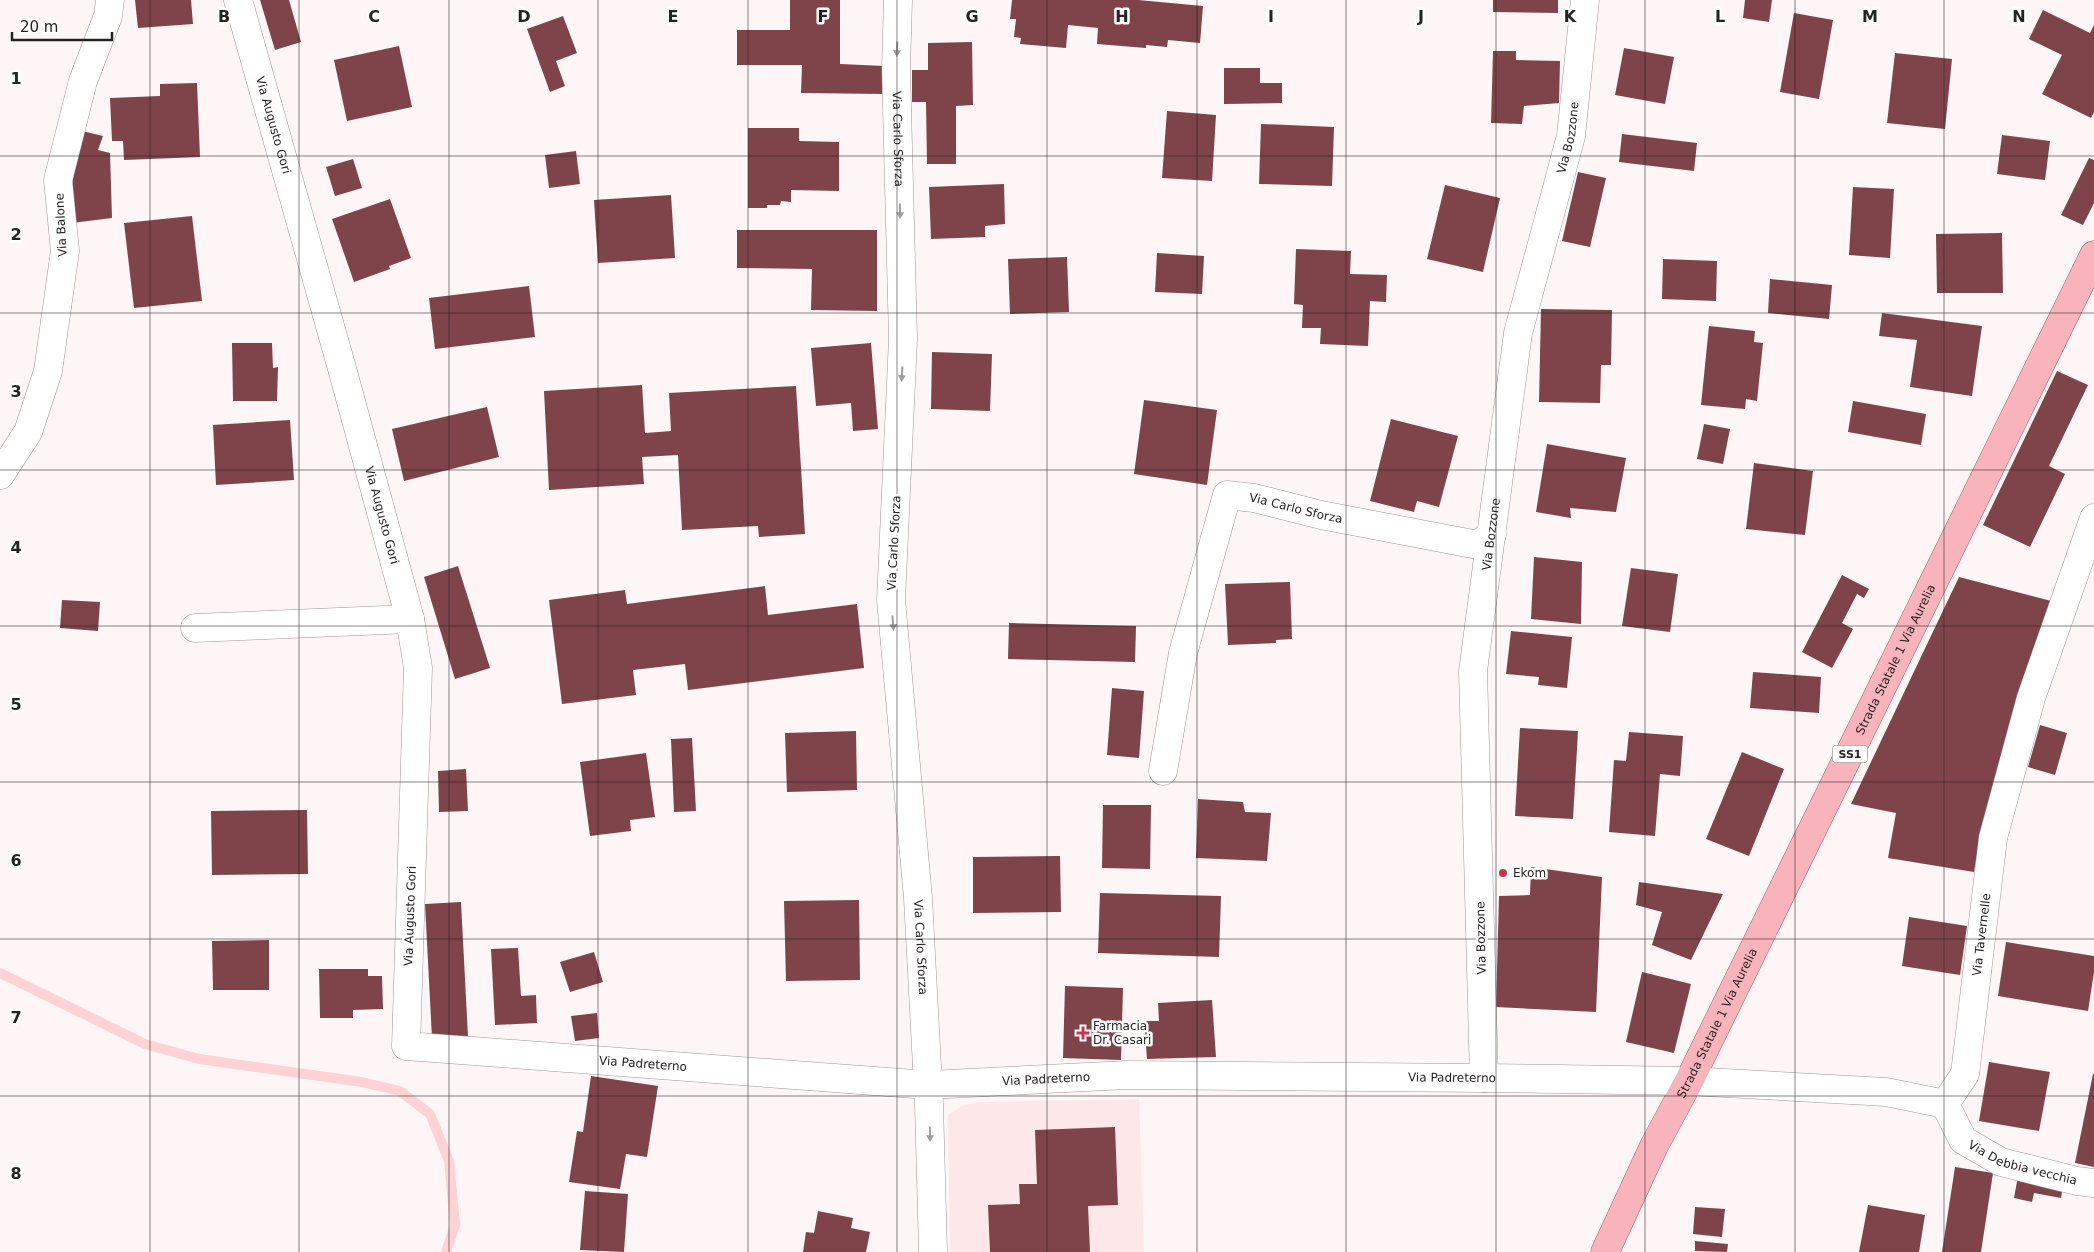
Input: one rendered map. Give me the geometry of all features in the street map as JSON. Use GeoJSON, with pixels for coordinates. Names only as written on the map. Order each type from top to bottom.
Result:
{"type":"FeatureCollection","features":[{"type":"Feature","properties":{"kind":"main road","name":"Strada Statale 1 Via Aurelia"},"geometry":{"type":"LineString","coordinates":[[1605,1252],[1654,1146],[1689,1081],[2094,255]]}},
{"type":"Feature","properties":{"kind":"street","name":"Via Balone"},"geometry":{"type":"LineString","coordinates":[[0,475],[28,432],[48,371],[65,251],[58,180],[83,81],[108,16],[110,0]]}},
{"type":"Feature","properties":{"kind":"street","name":"Via Augusto Gori"},"geometry":{"type":"LineString","coordinates":[[238,0],[343,372],[410,619],[418,668],[406,1046]]}},
{"type":"Feature","properties":{"kind":"street","name":"Via Carlo Sforza"},"geometry":{"type":"LineString","coordinates":[[898,0],[896,69],[903,339],[891,600],[918,898],[928,1085],[933,1252]]}},
{"type":"Feature","properties":{"kind":"street","name":"Via Bozzone"},"geometry":{"type":"LineString","coordinates":[[1484,1078],[1474,671],[1518,333],[1571,136],[1585,0]]}},
{"type":"Feature","properties":{"kind":"street","name":"Via Carlo Sforza"},"geometry":{"type":"LineString","coordinates":[[1163,772],[1183,653],[1227,495],[1254,498],[1321,515],[1478,545],[1492,534]]}},
{"type":"Feature","properties":{"kind":"street","name":"Via Tavernelle"},"geometry":{"type":"LineString","coordinates":[[1945,1104],[1965,1074],[1993,838],[2031,698],[2094,518]]}},
{"type":"Feature","properties":{"kind":"street"},"geometry":{"type":"LineString","coordinates":[[195,628],[410,619]]}},
{"type":"Feature","properties":{"kind":"street","name":"Via Padreterno"},"geometry":{"type":"LineString","coordinates":[[406,1046],[928,1085],[1127,1075],[1689,1081]]}},
{"type":"Feature","properties":{"kind":"street"},"geometry":{"type":"LineString","coordinates":[[1689,1081],[1886,1092],[1945,1104]]}},
{"type":"Feature","properties":{"kind":"street","name":"Via Debbia vecchia"},"geometry":{"type":"LineString","coordinates":[[1945,1104],[1963,1140],[2001,1162],[2077,1181],[2094,1183]]}},
{"type":"Feature","properties":{"kind":"shaded area"},"geometry":{"type":"Polygon","coordinates":[[[1139,1099],[1144,1252],[950,1252],[948,1115],[962,1106],[977,1102],[1139,1099]]]}},
{"type":"Feature","properties":{"kind":"building"},"geometry":{"type":"Polygon","coordinates":[[[135,0],[191,0],[193,24],[138,28],[135,0]]]}},
{"type":"Feature","properties":{"kind":"building"},"geometry":{"type":"Polygon","coordinates":[[[260,0],[289,0],[301,42],[275,50],[260,0]]]}},
{"type":"Feature","properties":{"kind":"building"},"geometry":{"type":"Polygon","coordinates":[[[790,0],[840,0],[840,64],[885,66],[884,94],[801,93],[802,65],[737,65],[737,30],[790,30],[790,0]]]}},
{"type":"Feature","properties":{"kind":"building"},"geometry":{"type":"Polygon","coordinates":[[[1012,0],[1138,0],[1203,6],[1200,43],[1168,40],[1167,47],[1146,45],[1146,48],[1097,44],[1098,28],[1068,25],[1066,48],[1020,44],[1021,38],[1014,37],[1016,19],[1010,19],[1012,0]]]}},
{"type":"Feature","properties":{"kind":"building"},"geometry":{"type":"Polygon","coordinates":[[[1493,0],[1558,0],[1558,13],[1493,12],[1493,0]]]}},
{"type":"Feature","properties":{"kind":"building"},"geometry":{"type":"Polygon","coordinates":[[[1745,0],[1772,0],[1769,22],[1743,18],[1745,0]]]}},
{"type":"Feature","properties":{"kind":"building"},"geometry":{"type":"Polygon","coordinates":[[[2043,10],[2090,33],[2094,25],[2094,112],[2091,118],[2042,94],[2062,55],[2029,39],[2043,10]]]}},
{"type":"Feature","properties":{"kind":"building"},"geometry":{"type":"Polygon","coordinates":[[[1794,13],[1833,20],[1819,99],[1780,92],[1794,13]]]}},
{"type":"Feature","properties":{"kind":"building"},"geometry":{"type":"Polygon","coordinates":[[[563,16],[577,53],[556,61],[565,86],[550,92],[527,29],[563,16]]]}},
{"type":"Feature","properties":{"kind":"building"},"geometry":{"type":"Polygon","coordinates":[[[972,42],[973,105],[956,106],[956,164],[927,164],[926,102],[912,102],[912,70],[928,70],[928,43],[972,42]]]}},
{"type":"Feature","properties":{"kind":"building"},"geometry":{"type":"Polygon","coordinates":[[[399,46],[412,107],[347,121],[334,60],[399,46]]]}},
{"type":"Feature","properties":{"kind":"building"},"geometry":{"type":"Polygon","coordinates":[[[1624,48],[1674,57],[1665,104],[1615,95],[1624,48]]]}},
{"type":"Feature","properties":{"kind":"building"},"geometry":{"type":"Polygon","coordinates":[[[1493,51],[1516,51],[1516,60],[1560,61],[1559,103],[1524,106],[1522,124],[1491,123],[1493,51]]]}},
{"type":"Feature","properties":{"kind":"building"},"geometry":{"type":"Polygon","coordinates":[[[1895,53],[1952,59],[1945,129],[1887,123],[1895,53]]]}},
{"type":"Feature","properties":{"kind":"building"},"geometry":{"type":"Polygon","coordinates":[[[1224,68],[1260,68],[1260,83],[1282,83],[1282,103],[1224,104],[1224,68]]]}},
{"type":"Feature","properties":{"kind":"building"},"geometry":{"type":"Polygon","coordinates":[[[197,83],[200,157],[124,160],[123,141],[112,141],[110,98],[160,96],[160,84],[197,83]]]}},
{"type":"Feature","properties":{"kind":"building"},"geometry":{"type":"Polygon","coordinates":[[[1167,111],[1216,115],[1212,181],[1162,178],[1167,111]]]}},
{"type":"Feature","properties":{"kind":"building"},"geometry":{"type":"Polygon","coordinates":[[[1261,124],[1334,127],[1332,186],[1259,184],[1261,124]]]}},
{"type":"Feature","properties":{"kind":"building"},"geometry":{"type":"Polygon","coordinates":[[[748,128],[799,128],[799,141],[839,142],[839,191],[791,190],[791,202],[781,201],[780,205],[767,205],[767,208],[748,208],[748,128]]]}},
{"type":"Feature","properties":{"kind":"building"},"geometry":{"type":"Polygon","coordinates":[[[82,131],[103,136],[98,150],[110,153],[112,218],[72,223],[73,175],[82,131]]]}},
{"type":"Feature","properties":{"kind":"building"},"geometry":{"type":"Polygon","coordinates":[[[1622,134],[1697,143],[1694,171],[1619,162],[1622,134]]]}},
{"type":"Feature","properties":{"kind":"building"},"geometry":{"type":"Polygon","coordinates":[[[2002,135],[2050,141],[2045,180],[1997,174],[2002,135]]]}},
{"type":"Feature","properties":{"kind":"building"},"geometry":{"type":"Polygon","coordinates":[[[576,151],[580,184],[549,188],[545,155],[576,151]]]}},
{"type":"Feature","properties":{"kind":"building"},"geometry":{"type":"Polygon","coordinates":[[[2089,158],[2094,160],[2094,203],[2083,225],[2061,215],[2089,158]]]}},
{"type":"Feature","properties":{"kind":"building"},"geometry":{"type":"Polygon","coordinates":[[[353,159],[362,188],[335,196],[326,167],[353,159]]]}},
{"type":"Feature","properties":{"kind":"building"},"geometry":{"type":"Polygon","coordinates":[[[1578,172],[1606,178],[1590,247],[1562,241],[1578,172]]]}},
{"type":"Feature","properties":{"kind":"building"},"geometry":{"type":"Polygon","coordinates":[[[1004,184],[1005,224],[985,226],[985,237],[931,239],[929,187],[1004,184]]]}},
{"type":"Feature","properties":{"kind":"building"},"geometry":{"type":"Polygon","coordinates":[[[1445,185],[1500,198],[1483,272],[1427,259],[1445,185]]]}},
{"type":"Feature","properties":{"kind":"building"},"geometry":{"type":"Polygon","coordinates":[[[1853,187],[1894,189],[1890,258],[1849,255],[1853,187]]]}},
{"type":"Feature","properties":{"kind":"building"},"geometry":{"type":"Polygon","coordinates":[[[671,195],[675,258],[598,263],[594,200],[671,195]]]}},
{"type":"Feature","properties":{"kind":"building"},"geometry":{"type":"Polygon","coordinates":[[[390,199],[411,258],[389,266],[390,269],[354,282],[332,219],[390,199]]]}},
{"type":"Feature","properties":{"kind":"building"},"geometry":{"type":"Polygon","coordinates":[[[192,216],[202,301],[134,308],[124,223],[192,216]]]}},
{"type":"Feature","properties":{"kind":"building"},"geometry":{"type":"Polygon","coordinates":[[[737,230],[877,230],[877,311],[811,310],[812,269],[737,268],[737,230]]]}},
{"type":"Feature","properties":{"kind":"building"},"geometry":{"type":"Polygon","coordinates":[[[2002,233],[2003,293],[1937,293],[1936,234],[2002,233]]]}},
{"type":"Feature","properties":{"kind":"building"},"geometry":{"type":"Polygon","coordinates":[[[1296,249],[1351,251],[1350,274],[1387,275],[1386,302],[1370,301],[1368,346],[1320,344],[1321,328],[1302,328],[1303,305],[1294,304],[1296,249]]]}},
{"type":"Feature","properties":{"kind":"building"},"geometry":{"type":"Polygon","coordinates":[[[1157,253],[1204,256],[1202,294],[1155,292],[1157,253]]]}},
{"type":"Feature","properties":{"kind":"building"},"geometry":{"type":"Polygon","coordinates":[[[1067,257],[1069,312],[1010,314],[1008,259],[1067,257]]]}},
{"type":"Feature","properties":{"kind":"building"},"geometry":{"type":"Polygon","coordinates":[[[1663,259],[1717,261],[1716,301],[1662,299],[1663,259]]]}},
{"type":"Feature","properties":{"kind":"building"},"geometry":{"type":"Polygon","coordinates":[[[1770,279],[1832,285],[1829,319],[1768,313],[1770,279]]]}},
{"type":"Feature","properties":{"kind":"building"},"geometry":{"type":"Polygon","coordinates":[[[529,286],[535,337],[435,349],[429,298],[529,286]]]}},
{"type":"Feature","properties":{"kind":"building"},"geometry":{"type":"Polygon","coordinates":[[[1541,309],[1612,310],[1611,365],[1601,365],[1600,403],[1539,402],[1541,309]]]}},
{"type":"Feature","properties":{"kind":"building"},"geometry":{"type":"Polygon","coordinates":[[[1882,313],[1982,326],[1972,396],[1910,387],[1917,340],[1879,336],[1882,313]]]}},
{"type":"Feature","properties":{"kind":"building"},"geometry":{"type":"Polygon","coordinates":[[[1709,326],[1755,331],[1754,342],[1763,343],[1757,401],[1746,399],[1745,409],[1701,405],[1709,326]]]}},
{"type":"Feature","properties":{"kind":"building"},"geometry":{"type":"Polygon","coordinates":[[[232,343],[272,343],[273,368],[278,367],[277,401],[233,401],[232,343]]]}},
{"type":"Feature","properties":{"kind":"building"},"geometry":{"type":"Polygon","coordinates":[[[871,343],[878,429],[853,431],[851,403],[816,406],[811,348],[871,343]]]}},
{"type":"Feature","properties":{"kind":"building"},"geometry":{"type":"Polygon","coordinates":[[[932,352],[992,354],[990,411],[931,409],[932,352]]]}},
{"type":"Feature","properties":{"kind":"building"},"geometry":{"type":"Polygon","coordinates":[[[2057,371],[2088,385],[2049,466],[2065,474],[2030,547],[1983,525],[2057,371]]]}},
{"type":"Feature","properties":{"kind":"building"},"geometry":{"type":"Polygon","coordinates":[[[642,385],[645,433],[671,431],[669,393],[796,386],[805,534],[759,537],[758,526],[682,530],[678,455],[642,457],[644,484],[549,490],[544,391],[642,385]]]}},
{"type":"Feature","properties":{"kind":"building"},"geometry":{"type":"Polygon","coordinates":[[[1144,400],[1217,410],[1207,485],[1134,474],[1144,400]]]}},
{"type":"Feature","properties":{"kind":"building"},"geometry":{"type":"Polygon","coordinates":[[[1853,401],[1926,414],[1921,445],[1848,432],[1853,401]]]}},
{"type":"Feature","properties":{"kind":"building"},"geometry":{"type":"Polygon","coordinates":[[[487,407],[499,457],[404,481],[392,429],[487,407]]]}},
{"type":"Feature","properties":{"kind":"building"},"geometry":{"type":"Polygon","coordinates":[[[1391,419],[1458,436],[1439,507],[1417,501],[1414,512],[1370,501],[1391,419]]]}},
{"type":"Feature","properties":{"kind":"building"},"geometry":{"type":"Polygon","coordinates":[[[290,420],[294,480],[216,485],[213,425],[290,420]]]}},
{"type":"Feature","properties":{"kind":"building"},"geometry":{"type":"Polygon","coordinates":[[[1704,424],[1730,429],[1723,464],[1697,459],[1704,424]]]}},
{"type":"Feature","properties":{"kind":"building"},"geometry":{"type":"Polygon","coordinates":[[[1547,444],[1626,458],[1616,512],[1570,508],[1571,518],[1536,512],[1547,444]]]}},
{"type":"Feature","properties":{"kind":"building"},"geometry":{"type":"Polygon","coordinates":[[[1754,463],[1813,471],[1805,535],[1746,529],[1754,463]]]}},
{"type":"Feature","properties":{"kind":"building"},"geometry":{"type":"Polygon","coordinates":[[[1534,557],[1582,562],[1581,624],[1531,619],[1534,557]]]}},
{"type":"Feature","properties":{"kind":"building"},"geometry":{"type":"Polygon","coordinates":[[[458,566],[490,668],[455,679],[424,577],[458,566]]]}},
{"type":"Feature","properties":{"kind":"building"},"geometry":{"type":"Polygon","coordinates":[[[1631,568],[1678,574],[1670,632],[1622,626],[1631,568]]]}},
{"type":"Feature","properties":{"kind":"building"},"geometry":{"type":"Polygon","coordinates":[[[1842,575],[1869,589],[1864,598],[1857,594],[1842,623],[1853,629],[1832,668],[1802,652],[1842,575]]]}},
{"type":"Feature","properties":{"kind":"building"},"geometry":{"type":"Polygon","coordinates":[[[1959,577],[2055,602],[1981,829],[1974,872],[1888,858],[1896,813],[1851,804],[1959,577]]]}},
{"type":"Feature","properties":{"kind":"building"},"geometry":{"type":"Polygon","coordinates":[[[1290,582],[1292,639],[1276,640],[1276,643],[1228,645],[1225,584],[1290,582]]]}},
{"type":"Feature","properties":{"kind":"building"},"geometry":{"type":"Polygon","coordinates":[[[765,586],[768,615],[857,604],[864,668],[688,690],[685,664],[633,670],[636,695],[562,704],[549,600],[625,590],[627,604],[765,586]]]}},
{"type":"Feature","properties":{"kind":"building"},"geometry":{"type":"Polygon","coordinates":[[[62,600],[100,602],[98,631],[60,628],[62,600]]]}},
{"type":"Feature","properties":{"kind":"building"},"geometry":{"type":"Polygon","coordinates":[[[1009,623],[1136,626],[1135,662],[1008,659],[1009,623]]]}},
{"type":"Feature","properties":{"kind":"building"},"geometry":{"type":"Polygon","coordinates":[[[1511,631],[1572,637],[1567,688],[1538,685],[1539,677],[1506,674],[1511,631]]]}},
{"type":"Feature","properties":{"kind":"building"},"geometry":{"type":"Polygon","coordinates":[[[1753,672],[1821,677],[1819,713],[1750,708],[1753,672]]]}},
{"type":"Feature","properties":{"kind":"building"},"geometry":{"type":"Polygon","coordinates":[[[1112,688],[1144,691],[1139,758],[1107,755],[1112,688]]]}},
{"type":"Feature","properties":{"kind":"building"},"geometry":{"type":"Polygon","coordinates":[[[2040,725],[2067,733],[2055,775],[2028,767],[2040,725]]]}},
{"type":"Feature","properties":{"kind":"building"},"geometry":{"type":"Polygon","coordinates":[[[1520,728],[1578,731],[1573,819],[1515,816],[1520,728]]]}},
{"type":"Feature","properties":{"kind":"building"},"geometry":{"type":"Polygon","coordinates":[[[856,731],[857,790],[787,792],[785,733],[856,731]]]}},
{"type":"Feature","properties":{"kind":"building"},"geometry":{"type":"Polygon","coordinates":[[[1629,732],[1683,736],[1680,776],[1660,774],[1655,836],[1609,832],[1614,760],[1626,761],[1629,732]]]}},
{"type":"Feature","properties":{"kind":"building"},"geometry":{"type":"Polygon","coordinates":[[[692,738],[696,811],[674,812],[671,739],[692,738]]]}},
{"type":"Feature","properties":{"kind":"building"},"geometry":{"type":"Polygon","coordinates":[[[1742,752],[1784,769],[1749,856],[1706,839],[1742,752]]]}},
{"type":"Feature","properties":{"kind":"building"},"geometry":{"type":"Polygon","coordinates":[[[646,753],[655,817],[630,820],[631,831],[590,836],[580,762],[646,753]]]}},
{"type":"Feature","properties":{"kind":"building"},"geometry":{"type":"Polygon","coordinates":[[[466,769],[468,811],[439,812],[438,771],[466,769]]]}},
{"type":"Feature","properties":{"kind":"building"},"geometry":{"type":"Polygon","coordinates":[[[1198,799],[1243,802],[1245,812],[1271,813],[1267,861],[1196,858],[1198,799]]]}},
{"type":"Feature","properties":{"kind":"building"},"geometry":{"type":"Polygon","coordinates":[[[1103,805],[1151,805],[1150,869],[1102,868],[1103,805]]]}},
{"type":"Feature","properties":{"kind":"building"},"geometry":{"type":"Polygon","coordinates":[[[307,810],[308,874],[212,875],[211,811],[307,810]]]}},
{"type":"Feature","properties":{"kind":"building"},"geometry":{"type":"Polygon","coordinates":[[[1060,856],[1061,912],[973,913],[973,857],[1060,856]]]}},
{"type":"Feature","properties":{"kind":"building"},"geometry":{"type":"Polygon","coordinates":[[[1531,867],[1602,877],[1596,1012],[1496,1007],[1499,896],[1530,895],[1531,867]]]}},
{"type":"Feature","properties":{"kind":"building"},"geometry":{"type":"Polygon","coordinates":[[[1639,882],[1723,894],[1691,960],[1652,945],[1662,912],[1636,905],[1639,882]]]}},
{"type":"Feature","properties":{"kind":"building"},"geometry":{"type":"Polygon","coordinates":[[[1100,893],[1221,896],[1219,957],[1098,953],[1100,893]]]}},
{"type":"Feature","properties":{"kind":"building"},"geometry":{"type":"Polygon","coordinates":[[[859,900],[860,980],[786,981],[784,901],[859,900]]]}},
{"type":"Feature","properties":{"kind":"building"},"geometry":{"type":"Polygon","coordinates":[[[461,902],[468,1037],[432,1038],[425,904],[461,902]]]}},
{"type":"Feature","properties":{"kind":"building"},"geometry":{"type":"Polygon","coordinates":[[[1909,917],[1967,926],[1960,975],[1902,966],[1909,917]]]}},
{"type":"Feature","properties":{"kind":"building"},"geometry":{"type":"Polygon","coordinates":[[[269,940],[269,990],[213,990],[212,941],[269,940]]]}},
{"type":"Feature","properties":{"kind":"building"},"geometry":{"type":"Polygon","coordinates":[[[2006,942],[2094,956],[2094,972],[2088,1011],[1998,996],[2006,942]]]}},
{"type":"Feature","properties":{"kind":"building"},"geometry":{"type":"Polygon","coordinates":[[[518,948],[521,996],[536,995],[537,1023],[495,1025],[491,949],[518,948]]]}},
{"type":"Feature","properties":{"kind":"building"},"geometry":{"type":"Polygon","coordinates":[[[594,952],[603,982],[570,992],[560,962],[594,952]]]}},
{"type":"Feature","properties":{"kind":"building"},"geometry":{"type":"Polygon","coordinates":[[[319,969],[368,969],[368,976],[382,976],[383,1009],[353,1010],[353,1018],[320,1018],[319,969]]]}},
{"type":"Feature","properties":{"kind":"building"},"geometry":{"type":"Polygon","coordinates":[[[1642,972],[1691,984],[1674,1053],[1626,1042],[1642,972]]]}},
{"type":"Feature","properties":{"kind":"building"},"geometry":{"type":"Polygon","coordinates":[[[1065,986],[1123,988],[1121,1060],[1063,1058],[1065,986]]]}},
{"type":"Feature","properties":{"kind":"building"},"geometry":{"type":"Polygon","coordinates":[[[1212,1000],[1216,1057],[1147,1059],[1144,1021],[1159,1021],[1158,1003],[1212,1000]]]}},
{"type":"Feature","properties":{"kind":"building"},"geometry":{"type":"Polygon","coordinates":[[[597,1013],[599,1038],[575,1041],[571,1016],[597,1013]]]}},
{"type":"Feature","properties":{"kind":"building"},"geometry":{"type":"Polygon","coordinates":[[[1989,1062],[2050,1072],[2039,1131],[1979,1121],[1989,1062]]]}},
{"type":"Feature","properties":{"kind":"building"},"geometry":{"type":"Polygon","coordinates":[[[2094,1074],[2094,1167],[2075,1163],[2094,1074]]]}},
{"type":"Feature","properties":{"kind":"building"},"geometry":{"type":"Polygon","coordinates":[[[591,1076],[658,1086],[647,1157],[626,1154],[620,1189],[569,1182],[577,1131],[583,1132],[591,1076]]]}},
{"type":"Feature","properties":{"kind":"building"},"geometry":{"type":"Polygon","coordinates":[[[1115,1127],[1118,1205],[1088,1206],[1090,1252],[990,1252],[988,1205],[1020,1204],[1019,1184],[1037,1184],[1035,1130],[1115,1127]]]}},
{"type":"Feature","properties":{"kind":"building"},"geometry":{"type":"Polygon","coordinates":[[[1955,1167],[1993,1173],[1981,1252],[1942,1252],[1955,1167]]]}},
{"type":"Feature","properties":{"kind":"building"},"geometry":{"type":"Polygon","coordinates":[[[2018,1176],[2063,1186],[2061,1198],[2034,1193],[2032,1202],[2014,1198],[2018,1176]]]}},
{"type":"Feature","properties":{"kind":"building"},"geometry":{"type":"Polygon","coordinates":[[[585,1191],[628,1194],[624,1252],[580,1250],[585,1191]]]}},
{"type":"Feature","properties":{"kind":"building"},"geometry":{"type":"Polygon","coordinates":[[[1868,1205],[1925,1215],[1919,1252],[1859,1252],[1868,1205]]]}},
{"type":"Feature","properties":{"kind":"building"},"geometry":{"type":"Polygon","coordinates":[[[1695,1207],[1725,1209],[1722,1237],[1693,1234],[1695,1207]]]}},
{"type":"Feature","properties":{"kind":"building"},"geometry":{"type":"Polygon","coordinates":[[[818,1211],[853,1218],[851,1228],[870,1232],[866,1252],[803,1252],[806,1232],[814,1233],[818,1211]]]}},
{"type":"Feature","properties":{"kind":"building"},"geometry":{"type":"Polygon","coordinates":[[[1695,1241],[1728,1244],[1727,1252],[1695,1251],[1695,1241]]]}},
{"type":"Feature","properties":{"kind":"waterway"},"geometry":{"type":"LineString","coordinates":[[0,973],[145,1044],[199,1059],[362,1082],[400,1091],[430,1114],[449,1161],[455,1225],[446,1252]]}},
{"type":"Feature","properties":{"kind":"place","name":"Ekom"},"geometry":{"type":"Point","coordinates":[1503,873]}},
{"type":"Feature","properties":{"kind":"place","name":"Farmacia Dr. Casari"},"geometry":{"type":"Point","coordinates":[1083,1033]}}]}
